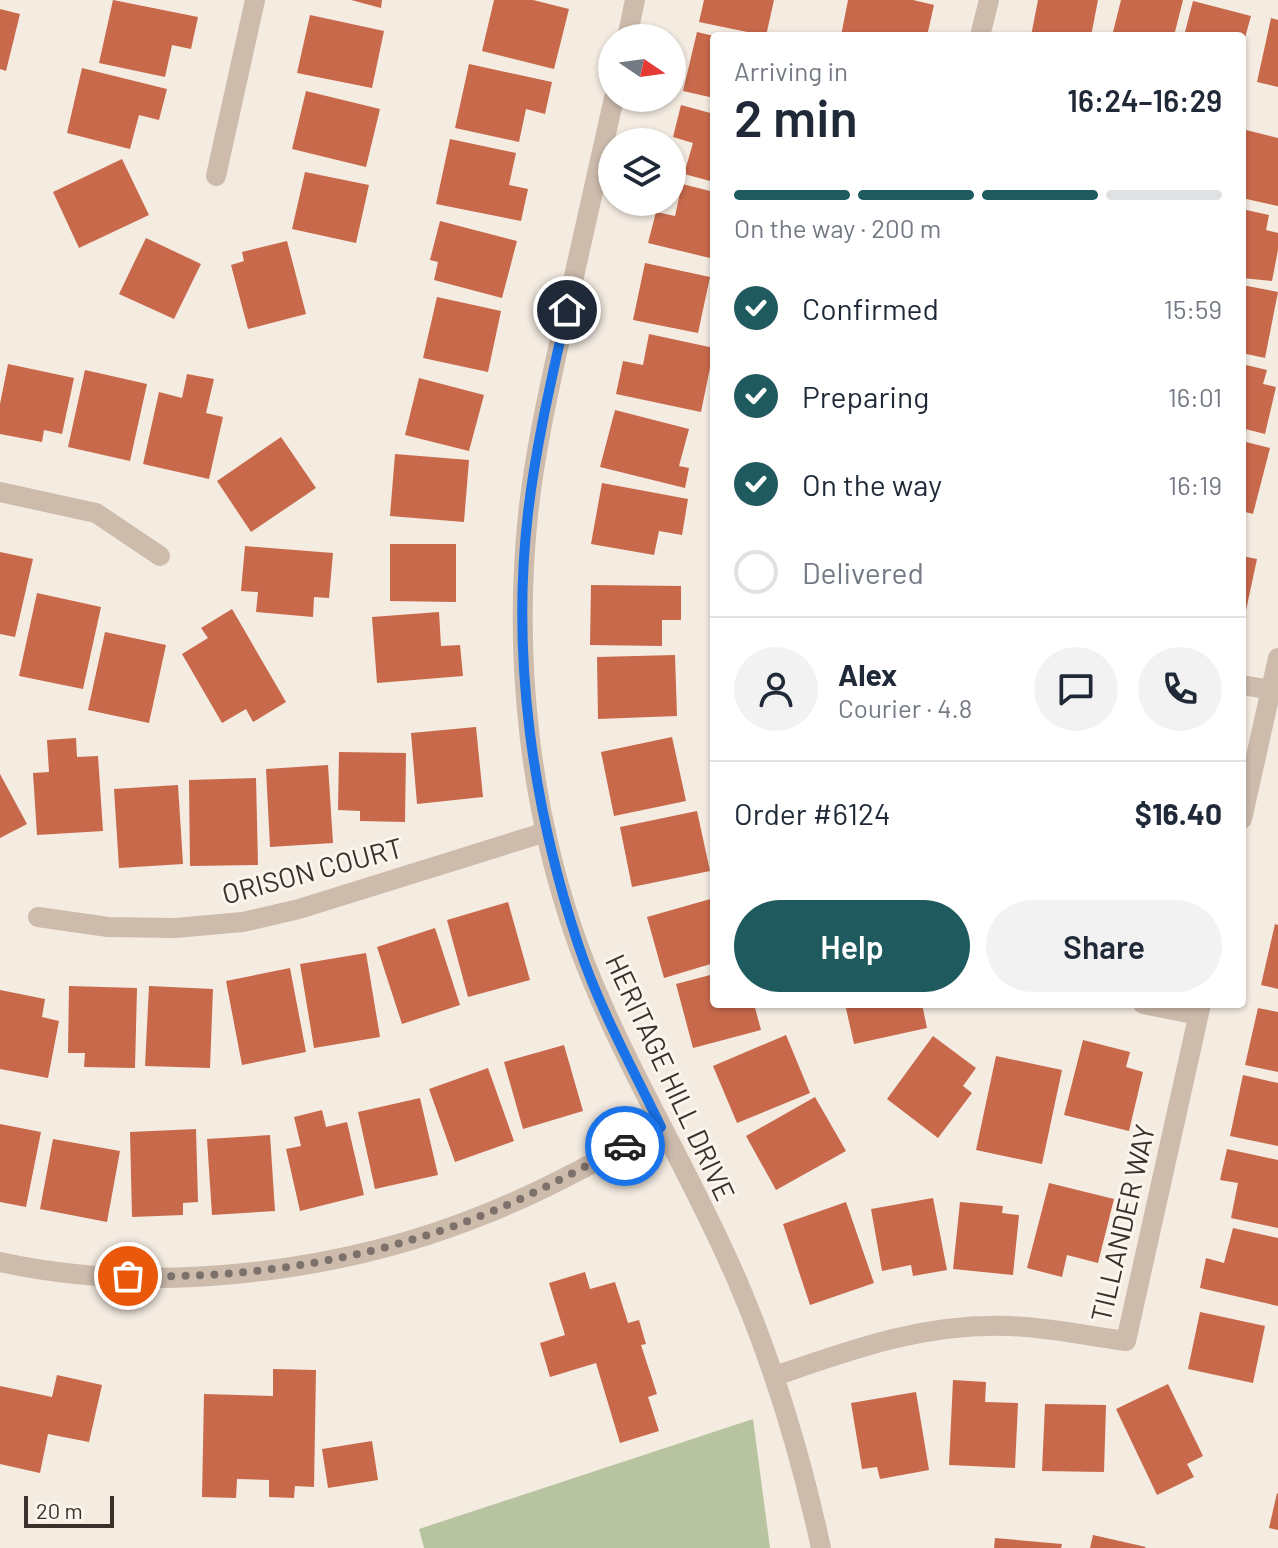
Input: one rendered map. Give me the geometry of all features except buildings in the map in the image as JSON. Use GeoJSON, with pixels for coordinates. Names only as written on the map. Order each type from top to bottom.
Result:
{"type":"FeatureCollection","features":[{"type":"Feature","properties":{"kind":"street"},"geometry":{"type":"LineString","coordinates":[[216,176],[255,0]]}},
{"type":"Feature","properties":{"kind":"street"},"geometry":{"type":"LineString","coordinates":[[630,24],[635,0]]}},
{"type":"Feature","properties":{"kind":"street"},"geometry":{"type":"LineString","coordinates":[[981,32],[989,0]]}},
{"type":"Feature","properties":{"kind":"street","name":"HERITAGE HILL DRIVE"},"geometry":{"type":"LineString","coordinates":[[611,112],[540,431],[528,516],[523,603],[526,690],[533,760],[546,832],[579,947],[612,1028],[737,1279],[775,1376],[807,1485],[821,1548]]}},
{"type":"Feature","properties":{"kind":"street"},"geometry":{"type":"LineString","coordinates":[[0,492],[96,513],[160,556]]}},
{"type":"Feature","properties":{"kind":"street"},"geometry":{"type":"LineString","coordinates":[[1246,801],[1278,658]]}},
{"type":"Feature","properties":{"kind":"street"},"geometry":{"type":"LineString","coordinates":[[1246,686],[1271,690]]}},
{"type":"Feature","properties":{"kind":"street","name":"ORISON COURT"},"geometry":{"type":"LineString","coordinates":[[38,917],[108,927],[162,928],[243,922],[299,909],[546,832]]}},
{"type":"Feature","properties":{"kind":"street","name":"TILLANDER WAY"},"geometry":{"type":"LineString","coordinates":[[775,1376],[896,1336],[953,1327],[1011,1326],[1126,1341],[1200,1009]]}},
{"type":"Feature","properties":{"kind":"street"},"geometry":{"type":"LineString","coordinates":[[0,1262],[103,1275],[179,1277],[254,1272],[344,1258],[431,1234],[487,1213],[543,1189],[661,1127]]}},
{"type":"Feature","properties":{"kind":"green space"},"geometry":{"type":"Polygon","coordinates":[[[753,1419],[770,1548],[424,1548],[419,1529],[753,1419]]]}},
{"type":"Feature","properties":{"kind":"way so far"},"geometry":{"type":"LineString","coordinates":[[128,1276],[179,1277],[254,1272],[344,1258],[431,1234],[487,1213],[543,1189],[625,1146]]}},
{"type":"Feature","properties":{"kind":"route"},"geometry":{"type":"LineString","coordinates":[[567,310],[540,431],[528,516],[523,603],[526,690],[533,760],[546,832],[579,947],[612,1028],[661,1127],[625,1146]]}}]}
